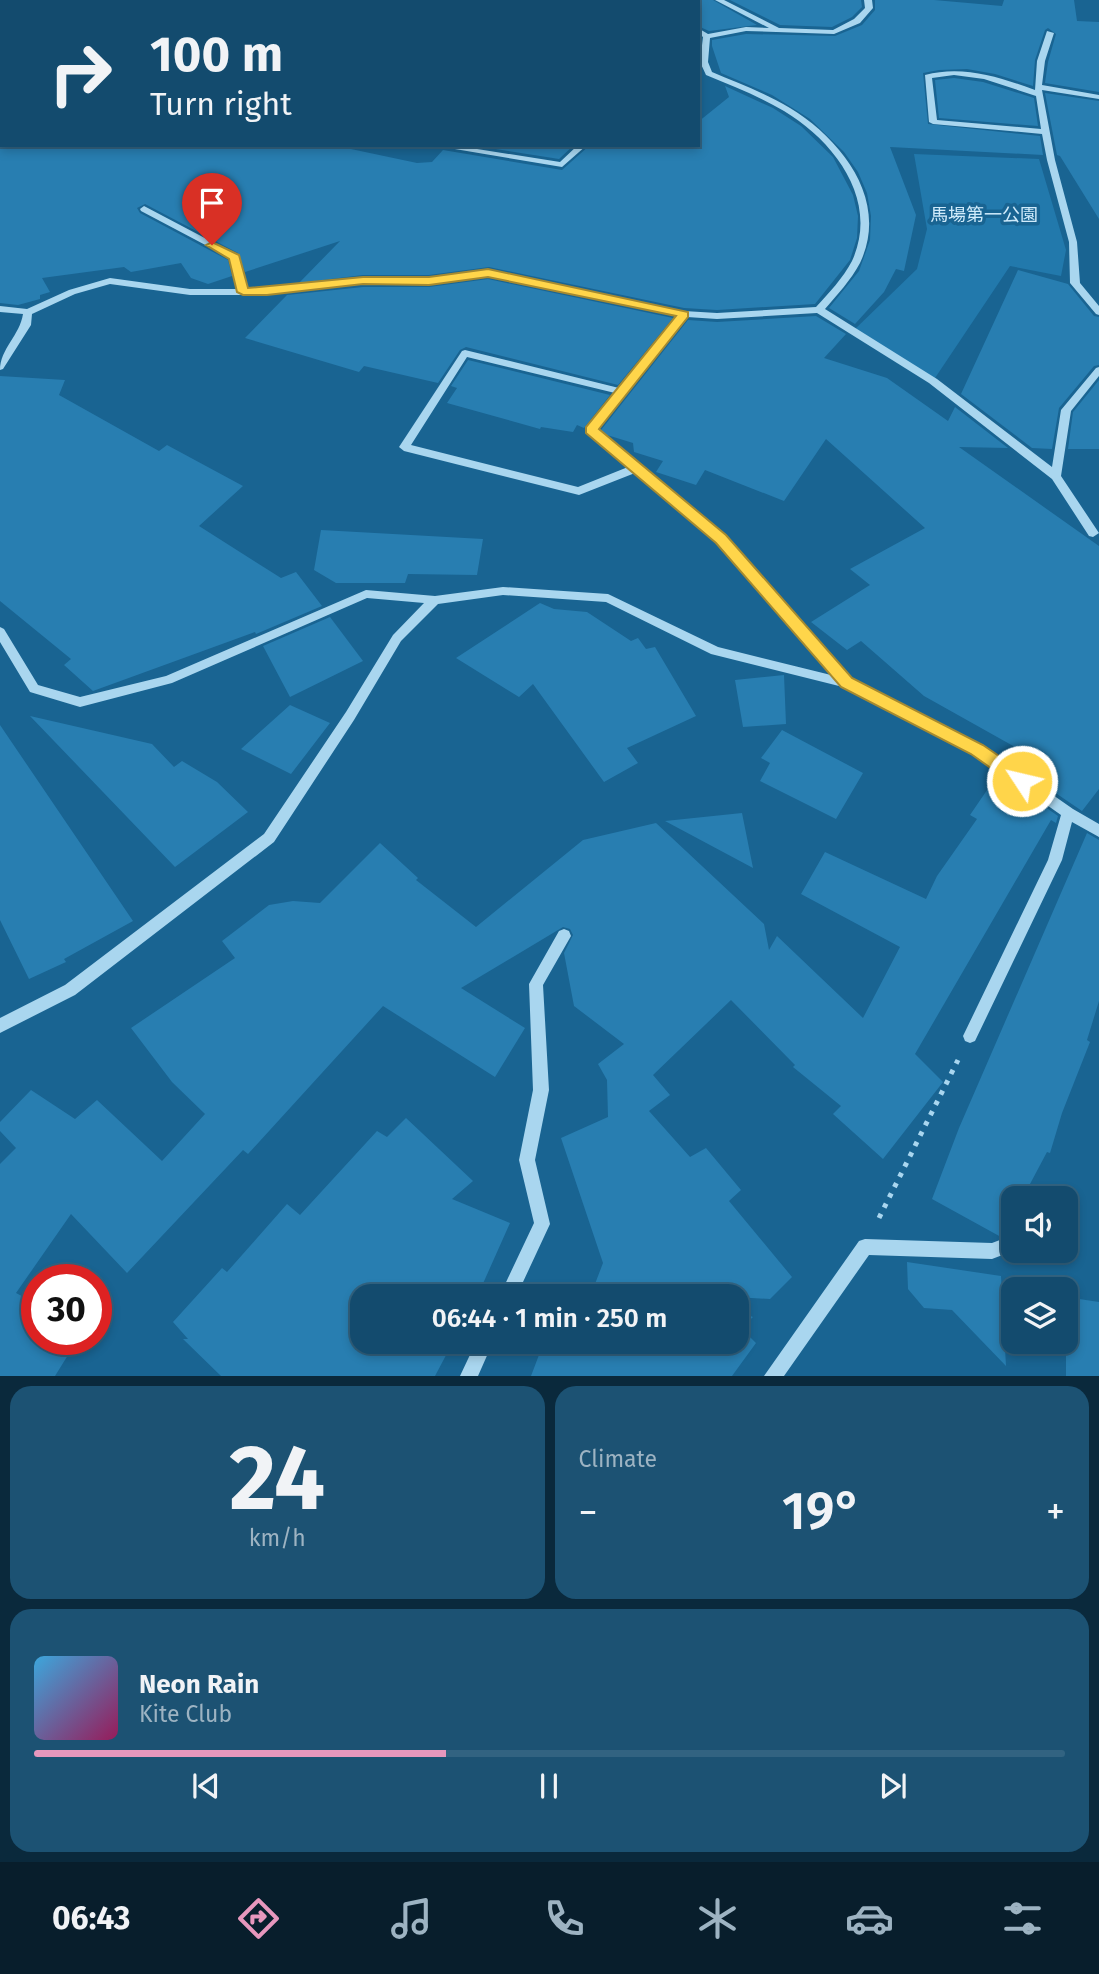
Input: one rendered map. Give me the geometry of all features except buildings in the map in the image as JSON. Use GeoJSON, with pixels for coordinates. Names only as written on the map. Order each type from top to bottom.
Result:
{"type":"FeatureCollection","features":[{"type":"Feature","properties":{"kind":"street"},"geometry":{"type":"LineString","coordinates":[[719,0],[779,30]]}},
{"type":"Feature","properties":{"kind":"street"},"geometry":{"type":"LineString","coordinates":[[700,31],[707,36],[746,29],[834,32],[857,20],[869,8],[868,0]]}},
{"type":"Feature","properties":{"kind":"street"},"geometry":{"type":"LineString","coordinates":[[1050,33],[1041,61],[1039,91],[1051,160],[1073,242],[1075,283],[1099,312]]}},
{"type":"Feature","properties":{"kind":"street"},"geometry":{"type":"LineString","coordinates":[[707,36],[701,62],[709,72],[795,114],[850,166],[863,199],[865,227],[859,255],[846,277],[819,310]]}},
{"type":"Feature","properties":{"kind":"street"},"geometry":{"type":"LineString","coordinates":[[1047,132],[933,122],[928,77],[940,72],[1005,80],[1039,91],[1099,97]]}},
{"type":"Feature","properties":{"kind":"street"},"geometry":{"type":"LineString","coordinates":[[448,147],[562,165],[581,147]]}},
{"type":"Feature","properties":{"kind":"street"},"geometry":{"type":"LineString","coordinates":[[144,209],[234,257],[243,292]]}},
{"type":"Feature","properties":{"kind":"street"},"geometry":{"type":"LineString","coordinates":[[0,309],[28,312],[72,292],[110,281],[190,292],[267,292],[363,281],[429,281],[488,273],[684,314],[717,316],[819,310],[933,381],[1055,476],[1093,533]]}},
{"type":"Feature","properties":{"kind":"street"},"geometry":{"type":"LineString","coordinates":[[0,367],[26,325],[28,312]]}},
{"type":"Feature","properties":{"kind":"street"},"geometry":{"type":"LineString","coordinates":[[684,314],[591,430],[721,539],[846,683]]}},
{"type":"Feature","properties":{"kind":"street"},"geometry":{"type":"LineString","coordinates":[[623,392],[465,353],[404,447],[579,491],[636,468]]}},
{"type":"Feature","properties":{"kind":"street"},"geometry":{"type":"LineString","coordinates":[[1055,476],[1066,410],[1099,370]]}},
{"type":"Feature","properties":{"kind":"street"},"geometry":{"type":"LineString","coordinates":[[0,632],[34,689],[80,702],[168,680],[366,594],[435,600],[503,591],[608,598],[715,651],[846,683],[977,749],[1068,813],[1099,831]]}},
{"type":"Feature","properties":{"kind":"street"},"geometry":{"type":"LineString","coordinates":[[0,1026],[71,990],[269,838],[350,716],[397,638],[435,600]]}},
{"type":"Feature","properties":{"kind":"street"},"geometry":{"type":"LineString","coordinates":[[970,1036],[1055,860],[1068,813]]}},
{"type":"Feature","properties":{"kind":"street"},"geometry":{"type":"LineString","coordinates":[[513,1284],[542,1224],[527,1160],[541,1090],[536,984],[564,936]]}},
{"type":"Feature","properties":{"kind":"street"},"geometry":{"type":"LineString","coordinates":[[773,1376],[864,1247],[992,1251],[1001,1248]]}},
{"type":"Feature","properties":{"kind":"street"},"geometry":{"type":"LineString","coordinates":[[469,1376],[479,1354]]}},
{"type":"Feature","properties":{"kind":"path"},"geometry":{"type":"LineString","coordinates":[[864,1247],[970,1036]]}},
{"type":"Feature","properties":{"kind":"green space","name":"馬場第一公園"},"geometry":{"type":"Polygon","coordinates":[[[914,154],[1039,159],[1066,250],[1061,276],[1010,266],[933,381],[853,331],[917,269],[927,229],[914,154]]]}},
{"type":"Feature","properties":{"kind":"route"},"geometry":{"type":"LineString","coordinates":[[212,245],[234,257],[243,292],[267,292],[363,281],[429,281],[488,273],[684,314],[591,430],[721,539],[846,683],[977,749],[1022,781]]}}]}
